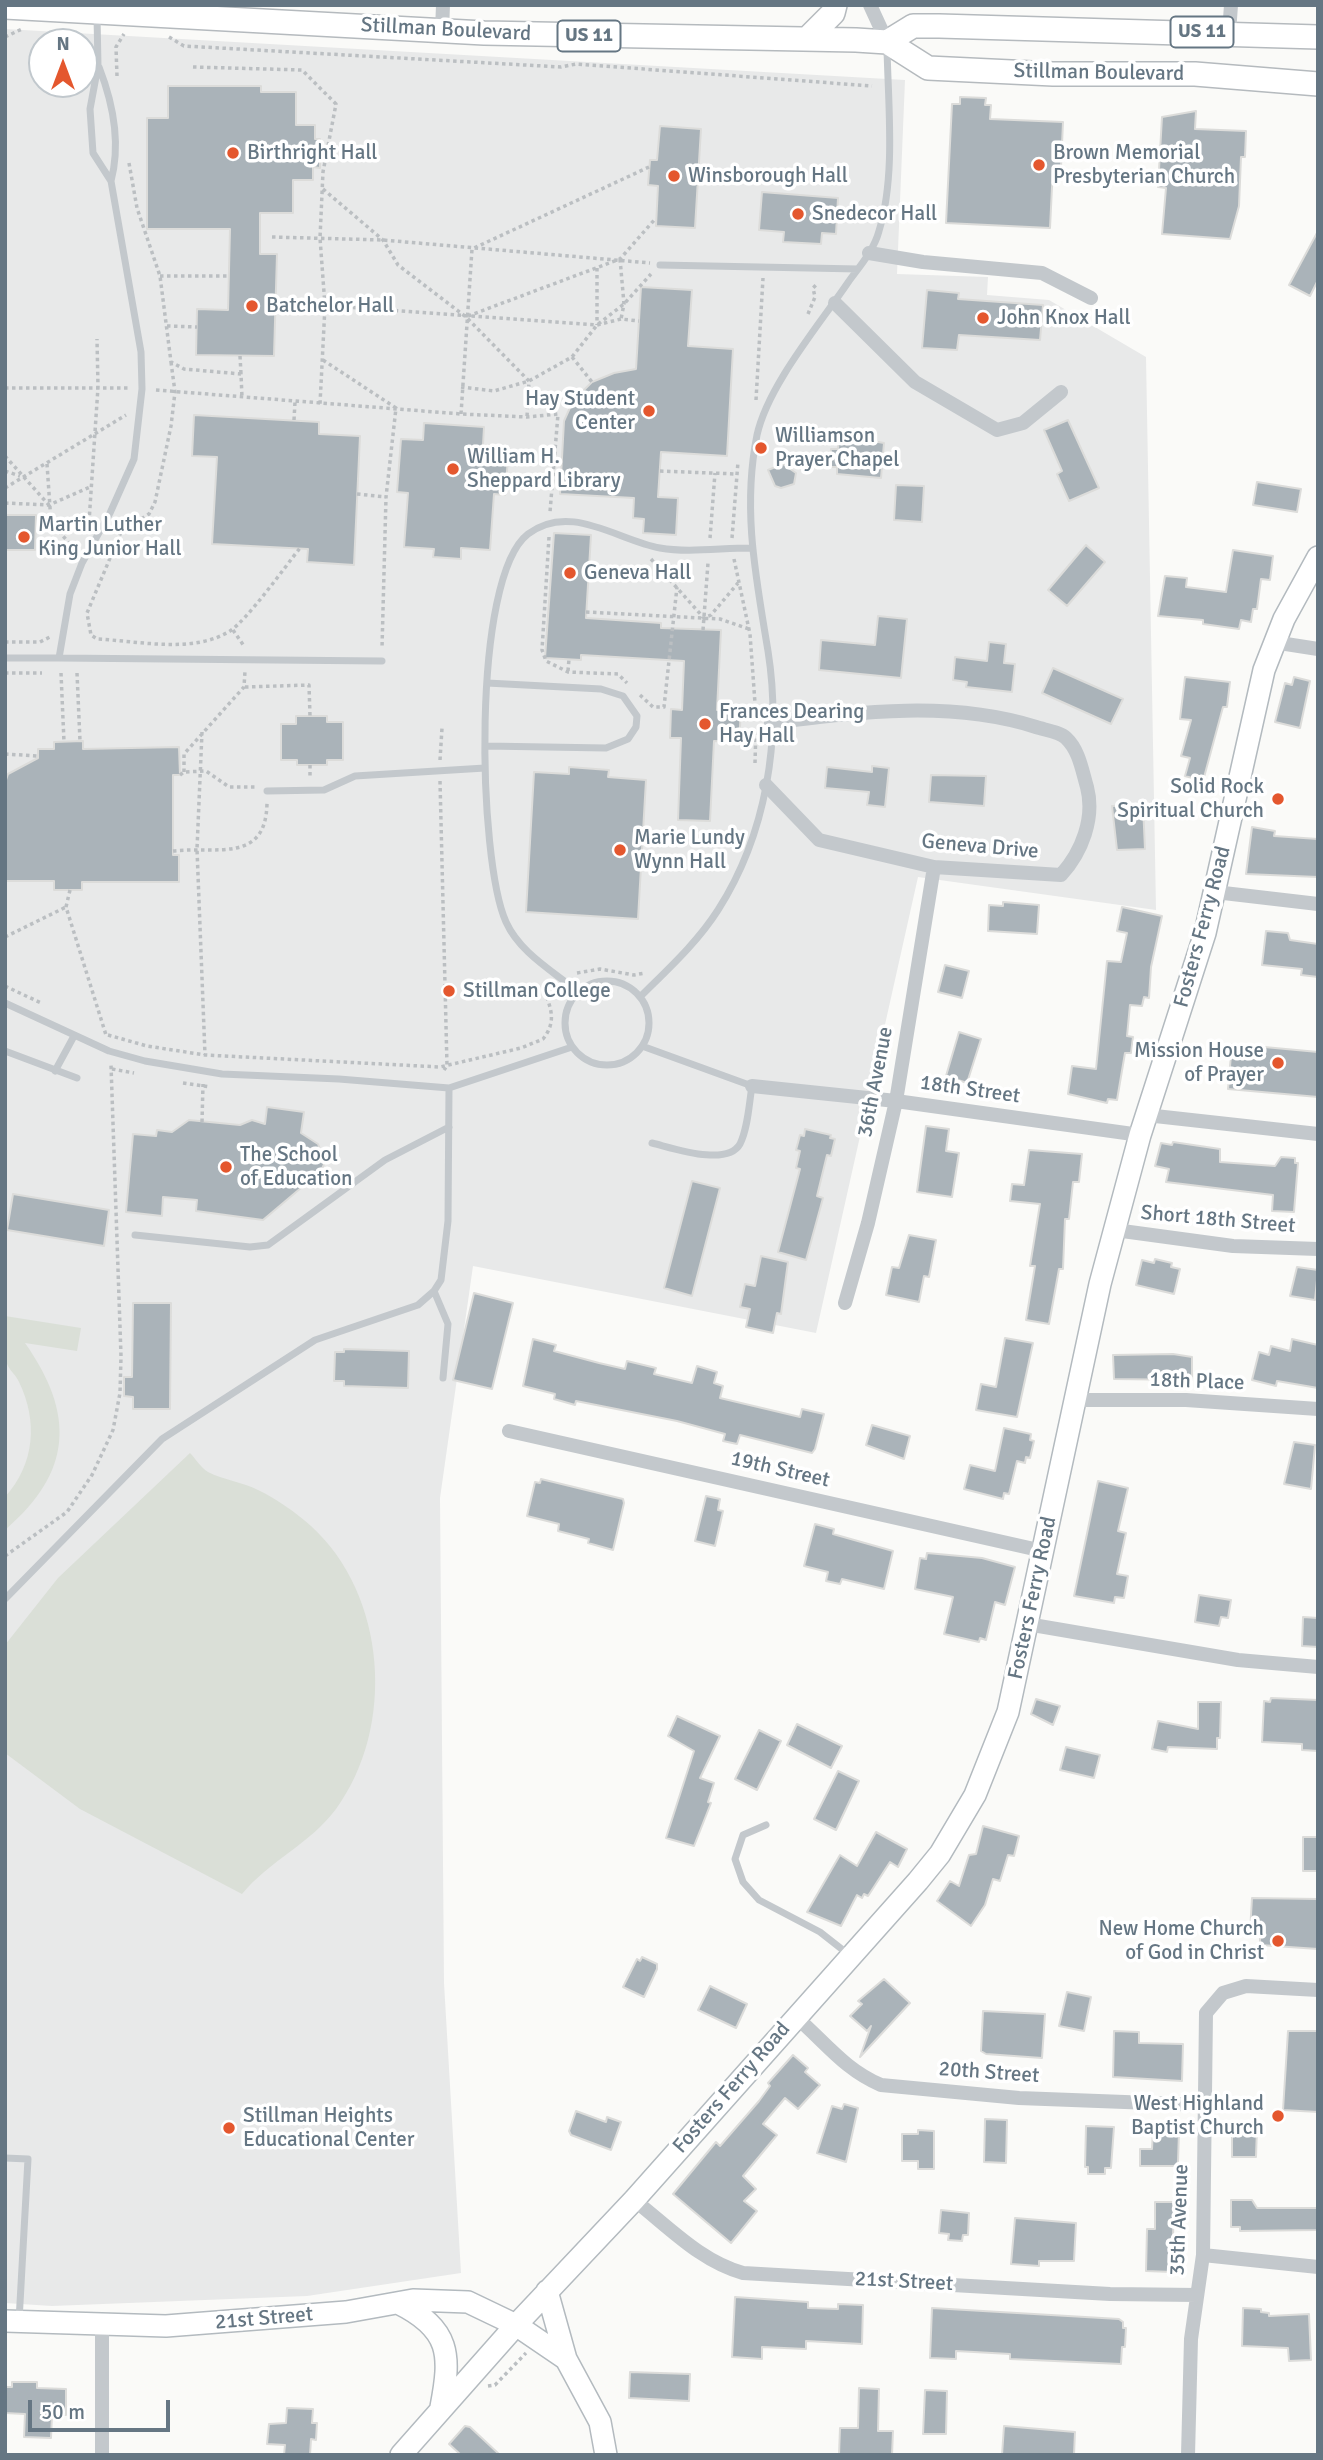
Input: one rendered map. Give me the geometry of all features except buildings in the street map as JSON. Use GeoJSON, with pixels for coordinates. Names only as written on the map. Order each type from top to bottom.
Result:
{"type":"FeatureCollection","features":[{"type":"Feature","properties":{"kind":"main road"},"geometry":{"type":"LineString","coordinates":[[808,38],[833,13],[835,5]]}},
{"type":"Feature","properties":{"kind":"main road","name":"Stillman Boulevard"},"geometry":{"type":"LineString","coordinates":[[5,7],[97,16],[278,18],[442,31],[887,42],[928,68],[1053,74],[1195,74],[1318,84]]}},
{"type":"Feature","properties":{"kind":"main road","name":"Stillman Boulevard"},"geometry":{"type":"LineString","coordinates":[[887,42],[913,26],[1318,37]]}},
{"type":"Feature","properties":{"kind":"street"},"geometry":{"type":"LineString","coordinates":[[442,31],[443,5]]}},
{"type":"Feature","properties":{"kind":"street"},"geometry":{"type":"LineString","coordinates":[[870,5],[887,42]]}},
{"type":"Feature","properties":{"kind":"street"},"geometry":{"type":"LineString","coordinates":[[1229,33],[1231,5]]}},
{"type":"Feature","properties":{"kind":"street"},"geometry":{"type":"LineString","coordinates":[[869,253],[923,262],[1042,273],[1091,298]]}},
{"type":"Feature","properties":{"kind":"street"},"geometry":{"type":"LineString","coordinates":[[835,303],[915,382],[997,430],[1023,424],[1061,391]]}},
{"type":"Feature","properties":{"kind":"street","name":"Fosters Ferry Road"},"geometry":{"type":"LineString","coordinates":[[401,2455],[441,2407],[634,2200],[940,1854],[975,1795],[1008,1712],[1074,1400],[1115,1230],[1143,1125],[1196,964],[1273,642],[1318,557]]}},
{"type":"Feature","properties":{"kind":"street"},"geometry":{"type":"LineString","coordinates":[[1273,642],[1318,649]]}},
{"type":"Feature","properties":{"kind":"street","name":"Geneva Drive"},"geometry":{"type":"LineString","coordinates":[[766,785],[818,840],[934,867],[1061,874],[1078,857],[1087,826],[1089,794],[1078,756],[1065,736],[1016,721],[975,713],[909,709],[771,723]]}},
{"type":"Feature","properties":{"kind":"street","name":"36th Avenue"},"geometry":{"type":"LineString","coordinates":[[845,1303],[869,1223],[896,1101],[934,867]]}},
{"type":"Feature","properties":{"kind":"street"},"geometry":{"type":"LineString","coordinates":[[1215,892],[1318,904]]}},
{"type":"Feature","properties":{"kind":"street","name":"18th Street"},"geometry":{"type":"LineString","coordinates":[[751,1086],[1143,1125],[1318,1134]]}},
{"type":"Feature","properties":{"kind":"street","name":"Short 18th Street"},"geometry":{"type":"LineString","coordinates":[[1115,1230],[1233,1246],[1318,1249]]}},
{"type":"Feature","properties":{"kind":"street","name":"18th Place"},"geometry":{"type":"LineString","coordinates":[[1074,1400],[1186,1400],[1318,1409]]}},
{"type":"Feature","properties":{"kind":"street","name":"19th Street"},"geometry":{"type":"LineString","coordinates":[[509,1431],[1043,1551]]}},
{"type":"Feature","properties":{"kind":"street"},"geometry":{"type":"LineString","coordinates":[[1027,1624],[1238,1660],[1318,1667]]}},
{"type":"Feature","properties":{"kind":"street","name":"35th Avenue"},"geometry":{"type":"LineString","coordinates":[[1188,2455],[1191,2339],[1203,2255],[1206,2013],[1223,1993],[1246,1986],[1318,1990]]}},
{"type":"Feature","properties":{"kind":"street","name":"20th Street"},"geometry":{"type":"LineString","coordinates":[[796,2017],[842,2063],[860,2076],[881,2085],[1019,2098],[1204,2105]]}},
{"type":"Feature","properties":{"kind":"street","name":"21st Street"},"geometry":{"type":"LineString","coordinates":[[634,2200],[701,2254],[721,2267],[743,2273],[1110,2294],[1198,2295]]}},
{"type":"Feature","properties":{"kind":"street"},"geometry":{"type":"LineString","coordinates":[[1203,2255],[1318,2267]]}},
{"type":"Feature","properties":{"kind":"street"},"geometry":{"type":"LineString","coordinates":[[547,2291],[566,2359],[600,2422],[606,2455]]}},
{"type":"Feature","properties":{"kind":"street","name":"21st Street"},"geometry":{"type":"LineString","coordinates":[[12,2321],[166,2326],[230,2323],[346,2312],[436,2299],[468,2302],[516,2325],[566,2359]]}},
{"type":"Feature","properties":{"kind":"street"},"geometry":{"type":"LineString","coordinates":[[398,2303],[414,2311],[435,2329],[443,2343],[449,2368],[441,2407]]}},
{"type":"Feature","properties":{"kind":"street"},"geometry":{"type":"LineString","coordinates":[[102,2325],[102,2455]]}},
{"type":"Feature","properties":{"kind":"lane"},"geometry":{"type":"LineString","coordinates":[[640,997],[689,948],[717,912],[740,873],[757,830],[766,785],[771,723],[771,672],[750,548],[750,480],[758,432],[796,357],[858,270],[879,232],[888,154],[887,42]]}},
{"type":"Feature","properties":{"kind":"lane"},"geometry":{"type":"LineString","coordinates":[[98,66],[108,89],[116,135],[117,159],[111,181]]}},
{"type":"Feature","properties":{"kind":"lane"},"geometry":{"type":"LineString","coordinates":[[60,658],[70,593],[82,562],[110,513],[134,458],[141,406],[141,352],[111,181],[93,153],[90,109],[92,98]]}},
{"type":"Feature","properties":{"kind":"lane"},"geometry":{"type":"LineString","coordinates":[[660,265],[858,270]]}},
{"type":"Feature","properties":{"kind":"lane"},"geometry":{"type":"LineString","coordinates":[[578,992],[519,943],[506,924],[495,891],[485,768],[487,683],[493,614],[502,577],[527,535],[545,526],[578,521],[635,542],[662,548],[750,548]]}},
{"type":"Feature","properties":{"kind":"lane"},"geometry":{"type":"LineString","coordinates":[[5,659],[382,661]]}},
{"type":"Feature","properties":{"kind":"lane"},"geometry":{"type":"LineString","coordinates":[[486,746],[606,748],[628,739],[636,727],[637,716],[623,696],[601,689],[487,683]]}},
{"type":"Feature","properties":{"kind":"lane"},"geometry":{"type":"LineString","coordinates":[[267,791],[324,790],[355,776],[485,768]]}},
{"type":"Feature","properties":{"kind":"lane"},"geometry":{"type":"LineString","coordinates":[[603,981],[630,987],[640,997],[649,1021],[642,1046],[633,1057],[607,1065],[593,1063],[572,1047],[566,1036],[565,1012],[578,992],[603,981]]}},
{"type":"Feature","properties":{"kind":"lane"},"geometry":{"type":"LineString","coordinates":[[5,1003],[74,1036],[121,1054],[205,1073],[449,1088],[572,1047]]}},
{"type":"Feature","properties":{"kind":"lane"},"geometry":{"type":"LineString","coordinates":[[55,1072],[74,1036]]}},
{"type":"Feature","properties":{"kind":"lane"},"geometry":{"type":"LineString","coordinates":[[642,1046],[751,1086],[743,1136],[739,1147],[728,1155],[709,1156],[652,1143]]}},
{"type":"Feature","properties":{"kind":"lane"},"geometry":{"type":"LineString","coordinates":[[5,1051],[55,1072],[77,1078]]}},
{"type":"Feature","properties":{"kind":"lane"},"geometry":{"type":"LineString","coordinates":[[5,1600],[162,1439],[315,1340],[418,1305],[434,1291],[441,1280],[445,1254],[449,1088]]}},
{"type":"Feature","properties":{"kind":"lane"},"geometry":{"type":"LineString","coordinates":[[135,1235],[250,1247],[268,1245],[385,1160],[449,1127]]}},
{"type":"Feature","properties":{"kind":"lane"},"geometry":{"type":"LineString","coordinates":[[434,1291],[448,1324],[443,1378]]}},
{"type":"Feature","properties":{"kind":"lane"},"geometry":{"type":"LineString","coordinates":[[766,1825],[743,1835],[734,1859],[743,1882],[759,1900],[820,1932],[851,1956]]}},
{"type":"Feature","properties":{"kind":"lane"},"geometry":{"type":"LineString","coordinates":[[5,2158],[28,2159],[12,2321]]}},
{"type":"Feature","properties":{"kind":"path"},"geometry":{"type":"LineString","coordinates":[[97,16],[125,32],[133,32]]}},
{"type":"Feature","properties":{"kind":"path"},"geometry":{"type":"LineString","coordinates":[[5,37],[28,27]]}},
{"type":"Feature","properties":{"kind":"path"},"geometry":{"type":"LineString","coordinates":[[117,78],[116,47],[125,32]]}},
{"type":"Feature","properties":{"kind":"path"},"geometry":{"type":"LineString","coordinates":[[163,34],[184,46],[561,66],[576,64],[872,86]]}},
{"type":"Feature","properties":{"kind":"path"},"geometry":{"type":"LineString","coordinates":[[193,66],[302,70],[336,104],[323,189],[320,238],[325,306],[320,404]]}},
{"type":"Feature","properties":{"kind":"path"},"geometry":{"type":"LineString","coordinates":[[128,160],[136,208],[160,276],[174,392],[164,464],[155,502],[149,514],[121,532],[87,613],[87,626],[97,641],[189,644],[212,641],[233,629],[300,548]]}},
{"type":"Feature","properties":{"kind":"path"},"geometry":{"type":"LineString","coordinates":[[472,249],[649,167]]}},
{"type":"Feature","properties":{"kind":"path"},"geometry":{"type":"LineString","coordinates":[[156,390],[527,417],[529,381],[466,317],[398,265],[383,240],[323,189]]}},
{"type":"Feature","properties":{"kind":"path"},"geometry":{"type":"LineString","coordinates":[[466,317],[620,259],[656,218]]}},
{"type":"Feature","properties":{"kind":"path"},"geometry":{"type":"LineString","coordinates":[[272,237],[383,240],[620,259],[660,265]]}},
{"type":"Feature","properties":{"kind":"path"},"geometry":{"type":"LineString","coordinates":[[461,414],[472,249]]}},
{"type":"Feature","properties":{"kind":"path"},"geometry":{"type":"LineString","coordinates":[[620,259],[624,304],[621,319]]}},
{"type":"Feature","properties":{"kind":"path"},"geometry":{"type":"LineString","coordinates":[[461,387],[494,391],[529,381],[572,357],[597,325],[624,304],[660,265]]}},
{"type":"Feature","properties":{"kind":"path"},"geometry":{"type":"LineString","coordinates":[[597,268],[597,325]]}},
{"type":"Feature","properties":{"kind":"path"},"geometry":{"type":"LineString","coordinates":[[764,269],[755,405],[765,388]]}},
{"type":"Feature","properties":{"kind":"path"},"geometry":{"type":"LineString","coordinates":[[160,276],[229,276]]}},
{"type":"Feature","properties":{"kind":"path"},"geometry":{"type":"LineString","coordinates":[[806,317],[815,297],[813,288],[816,285]]}},
{"type":"Feature","properties":{"kind":"path"},"geometry":{"type":"LineString","coordinates":[[276,302],[597,325],[621,319],[639,321]]}},
{"type":"Feature","properties":{"kind":"path"},"geometry":{"type":"LineString","coordinates":[[167,326],[197,327]]}},
{"type":"Feature","properties":{"kind":"path"},"geometry":{"type":"LineString","coordinates":[[88,533],[98,387],[97,339]]}},
{"type":"Feature","properties":{"kind":"path"},"geometry":{"type":"LineString","coordinates":[[240,356],[242,397]]}},
{"type":"Feature","properties":{"kind":"path"},"geometry":{"type":"LineString","coordinates":[[572,357],[592,382]]}},
{"type":"Feature","properties":{"kind":"path"},"geometry":{"type":"LineString","coordinates":[[323,360],[396,408]]}},
{"type":"Feature","properties":{"kind":"path"},"geometry":{"type":"LineString","coordinates":[[171,362],[184,369],[241,374]]}},
{"type":"Feature","properties":{"kind":"path"},"geometry":{"type":"LineString","coordinates":[[5,388],[134,388]]}},
{"type":"Feature","properties":{"kind":"path"},"geometry":{"type":"LineString","coordinates":[[294,420],[295,402]]}},
{"type":"Feature","properties":{"kind":"path"},"geometry":{"type":"LineString","coordinates":[[5,488],[141,406]]}},
{"type":"Feature","properties":{"kind":"path"},"geometry":{"type":"LineString","coordinates":[[382,661],[386,497],[396,408]]}},
{"type":"Feature","properties":{"kind":"path"},"geometry":{"type":"LineString","coordinates":[[740,451],[731,548],[749,629],[756,694],[754,776]]}},
{"type":"Feature","properties":{"kind":"path"},"geometry":{"type":"LineString","coordinates":[[5,456],[49,505]]}},
{"type":"Feature","properties":{"kind":"path"},"geometry":{"type":"LineString","coordinates":[[47,464],[51,522],[79,555],[84,544]]}},
{"type":"Feature","properties":{"kind":"path"},"geometry":{"type":"LineString","coordinates":[[5,471],[22,477]]}},
{"type":"Feature","properties":{"kind":"path"},"geometry":{"type":"LineString","coordinates":[[660,471],[736,474]]}},
{"type":"Feature","properties":{"kind":"path"},"geometry":{"type":"LineString","coordinates":[[5,503],[49,505],[91,487]]}},
{"type":"Feature","properties":{"kind":"path"},"geometry":{"type":"LineString","coordinates":[[357,494],[386,497]]}},
{"type":"Feature","properties":{"kind":"path"},"geometry":{"type":"LineString","coordinates":[[635,542],[704,618]]}},
{"type":"Feature","properties":{"kind":"path"},"geometry":{"type":"LineString","coordinates":[[704,618],[711,615],[738,583]]}},
{"type":"Feature","properties":{"kind":"path"},"geometry":{"type":"LineString","coordinates":[[664,707],[668,650],[676,617],[677,587]]}},
{"type":"Feature","properties":{"kind":"path"},"geometry":{"type":"LineString","coordinates":[[586,611],[720,619],[749,629]]}},
{"type":"Feature","properties":{"kind":"path"},"geometry":{"type":"LineString","coordinates":[[233,629],[244,646]]}},
{"type":"Feature","properties":{"kind":"path"},"geometry":{"type":"LineString","coordinates":[[5,642],[40,642],[47,640],[54,631]]}},
{"type":"Feature","properties":{"kind":"path"},"geometry":{"type":"LineString","coordinates":[[173,851],[238,849],[251,845],[265,828],[267,791],[264,787],[229,787],[206,771],[182,774],[184,754],[244,687],[246,668]]}},
{"type":"Feature","properties":{"kind":"path"},"geometry":{"type":"LineString","coordinates":[[61,673],[64,742]]}},
{"type":"Feature","properties":{"kind":"path"},"geometry":{"type":"LineString","coordinates":[[77,673],[80,741]]}},
{"type":"Feature","properties":{"kind":"path"},"geometry":{"type":"LineString","coordinates":[[244,687],[309,685],[310,716]]}},
{"type":"Feature","properties":{"kind":"path"},"geometry":{"type":"LineString","coordinates":[[440,761],[442,727]]}},
{"type":"Feature","properties":{"kind":"path"},"geometry":{"type":"LineString","coordinates":[[202,732],[197,849],[205,1056]]}},
{"type":"Feature","properties":{"kind":"path"},"geometry":{"type":"LineString","coordinates":[[5,754],[38,756]]}},
{"type":"Feature","properties":{"kind":"path"},"geometry":{"type":"LineString","coordinates":[[440,779],[445,1068]]}},
{"type":"Feature","properties":{"kind":"path"},"geometry":{"type":"LineString","coordinates":[[70,890],[66,907],[106,1035]]}},
{"type":"Feature","properties":{"kind":"path"},"geometry":{"type":"LineString","coordinates":[[5,937],[66,907]]}},
{"type":"Feature","properties":{"kind":"path"},"geometry":{"type":"LineString","coordinates":[[571,974],[600,969],[634,975],[653,968]]}},
{"type":"Feature","properties":{"kind":"path"},"geometry":{"type":"LineString","coordinates":[[5,986],[51,1008]]}},
{"type":"Feature","properties":{"kind":"path"},"geometry":{"type":"LineString","coordinates":[[96,1030],[147,1046],[205,1056],[445,1068],[521,1048],[543,1039],[551,1023],[552,1012],[547,998]]}},
{"type":"Feature","properties":{"kind":"path"},"geometry":{"type":"LineString","coordinates":[[5,1556],[67,1512],[92,1475],[113,1430],[120,1393],[121,1356],[111,1063]]}},
{"type":"Feature","properties":{"kind":"path"},"geometry":{"type":"LineString","coordinates":[[202,1122],[204,1082]]}},
{"type":"Feature","properties":{"kind":"path"},"geometry":{"type":"LineString","coordinates":[[480,2395],[488,2386],[495,2385],[538,2340]]}},
{"type":"Feature","properties":{"kind":"shaded area","name":"Stillman College"},"geometry":{"type":"Polygon","coordinates":[[[5,29],[28,30],[28,98],[98,98],[98,34],[905,80],[897,274],[988,277],[987,295],[1049,300],[1146,357],[1156,910],[918,877],[816,1333],[473,1266],[440,1498],[444,1983],[461,2273],[307,2296],[52,2306],[5,2303],[5,29]]]}},
{"type":"Feature","properties":{"kind":"shaded area"},"geometry":{"type":"Polygon","coordinates":[[[5,1316],[81,1328],[77,1351],[25,1343],[53,1394],[59,1418],[59,1441],[54,1464],[44,1486],[5,1530],[5,1497],[23,1471],[28,1456],[31,1427],[25,1397],[5,1359],[5,1316]]]}},
{"type":"Feature","properties":{"kind":"shaded area"},"geometry":{"type":"Polygon","coordinates":[[[190,1453],[208,1472],[272,1497],[311,1526],[336,1555],[355,1588],[368,1624],[374,1663],[374,1702],[368,1740],[355,1776],[326,1821],[264,1872],[242,1894],[80,1809],[5,1753],[5,1645],[58,1578],[190,1453]]]}},
{"type":"Feature","properties":{"kind":"place","name":"Birthright Hall"},"geometry":{"type":"Point","coordinates":[233,153]}},
{"type":"Feature","properties":{"kind":"place","name":"Brown Memorial Presbyterian Church"},"geometry":{"type":"Point","coordinates":[1039,165]}},
{"type":"Feature","properties":{"kind":"place","name":"Winsborough Hall"},"geometry":{"type":"Point","coordinates":[674,176]}},
{"type":"Feature","properties":{"kind":"place","name":"Snedecor Hall"},"geometry":{"type":"Point","coordinates":[798,214]}},
{"type":"Feature","properties":{"kind":"place","name":"Batchelor Hall"},"geometry":{"type":"Point","coordinates":[252,306]}},
{"type":"Feature","properties":{"kind":"place","name":"John Knox Hall"},"geometry":{"type":"Point","coordinates":[983,318]}},
{"type":"Feature","properties":{"kind":"place","name":"Hay Student Center"},"geometry":{"type":"Point","coordinates":[649,411]}},
{"type":"Feature","properties":{"kind":"place","name":"Williamson Prayer Chapel"},"geometry":{"type":"Point","coordinates":[761,448]}},
{"type":"Feature","properties":{"kind":"place","name":"William H. Sheppard Library"},"geometry":{"type":"Point","coordinates":[453,469]}},
{"type":"Feature","properties":{"kind":"place","name":"Martin Luther King Junior Hall"},"geometry":{"type":"Point","coordinates":[24,537]}},
{"type":"Feature","properties":{"kind":"place","name":"Geneva Hall"},"geometry":{"type":"Point","coordinates":[570,573]}},
{"type":"Feature","properties":{"kind":"place","name":"Frances Dearing Hay Hall"},"geometry":{"type":"Point","coordinates":[705,724]}},
{"type":"Feature","properties":{"kind":"place","name":"Solid Rock Spiritual Church"},"geometry":{"type":"Point","coordinates":[1278,799]}},
{"type":"Feature","properties":{"kind":"place","name":"Marie Lundy Wynn Hall"},"geometry":{"type":"Point","coordinates":[620,850]}},
{"type":"Feature","properties":{"kind":"place","name":"Stillman College"},"geometry":{"type":"Point","coordinates":[449,991]}},
{"type":"Feature","properties":{"kind":"place","name":"Mission House of Prayer"},"geometry":{"type":"Point","coordinates":[1278,1063]}},
{"type":"Feature","properties":{"kind":"place","name":"The School of Education"},"geometry":{"type":"Point","coordinates":[226,1167]}},
{"type":"Feature","properties":{"kind":"place","name":"New Home Church of God in Christ"},"geometry":{"type":"Point","coordinates":[1278,1941]}},
{"type":"Feature","properties":{"kind":"place","name":"West Highland Baptist Church"},"geometry":{"type":"Point","coordinates":[1278,2116]}},
{"type":"Feature","properties":{"kind":"place","name":"Stillman Heights Educational Center"},"geometry":{"type":"Point","coordinates":[229,2128]}}]}
